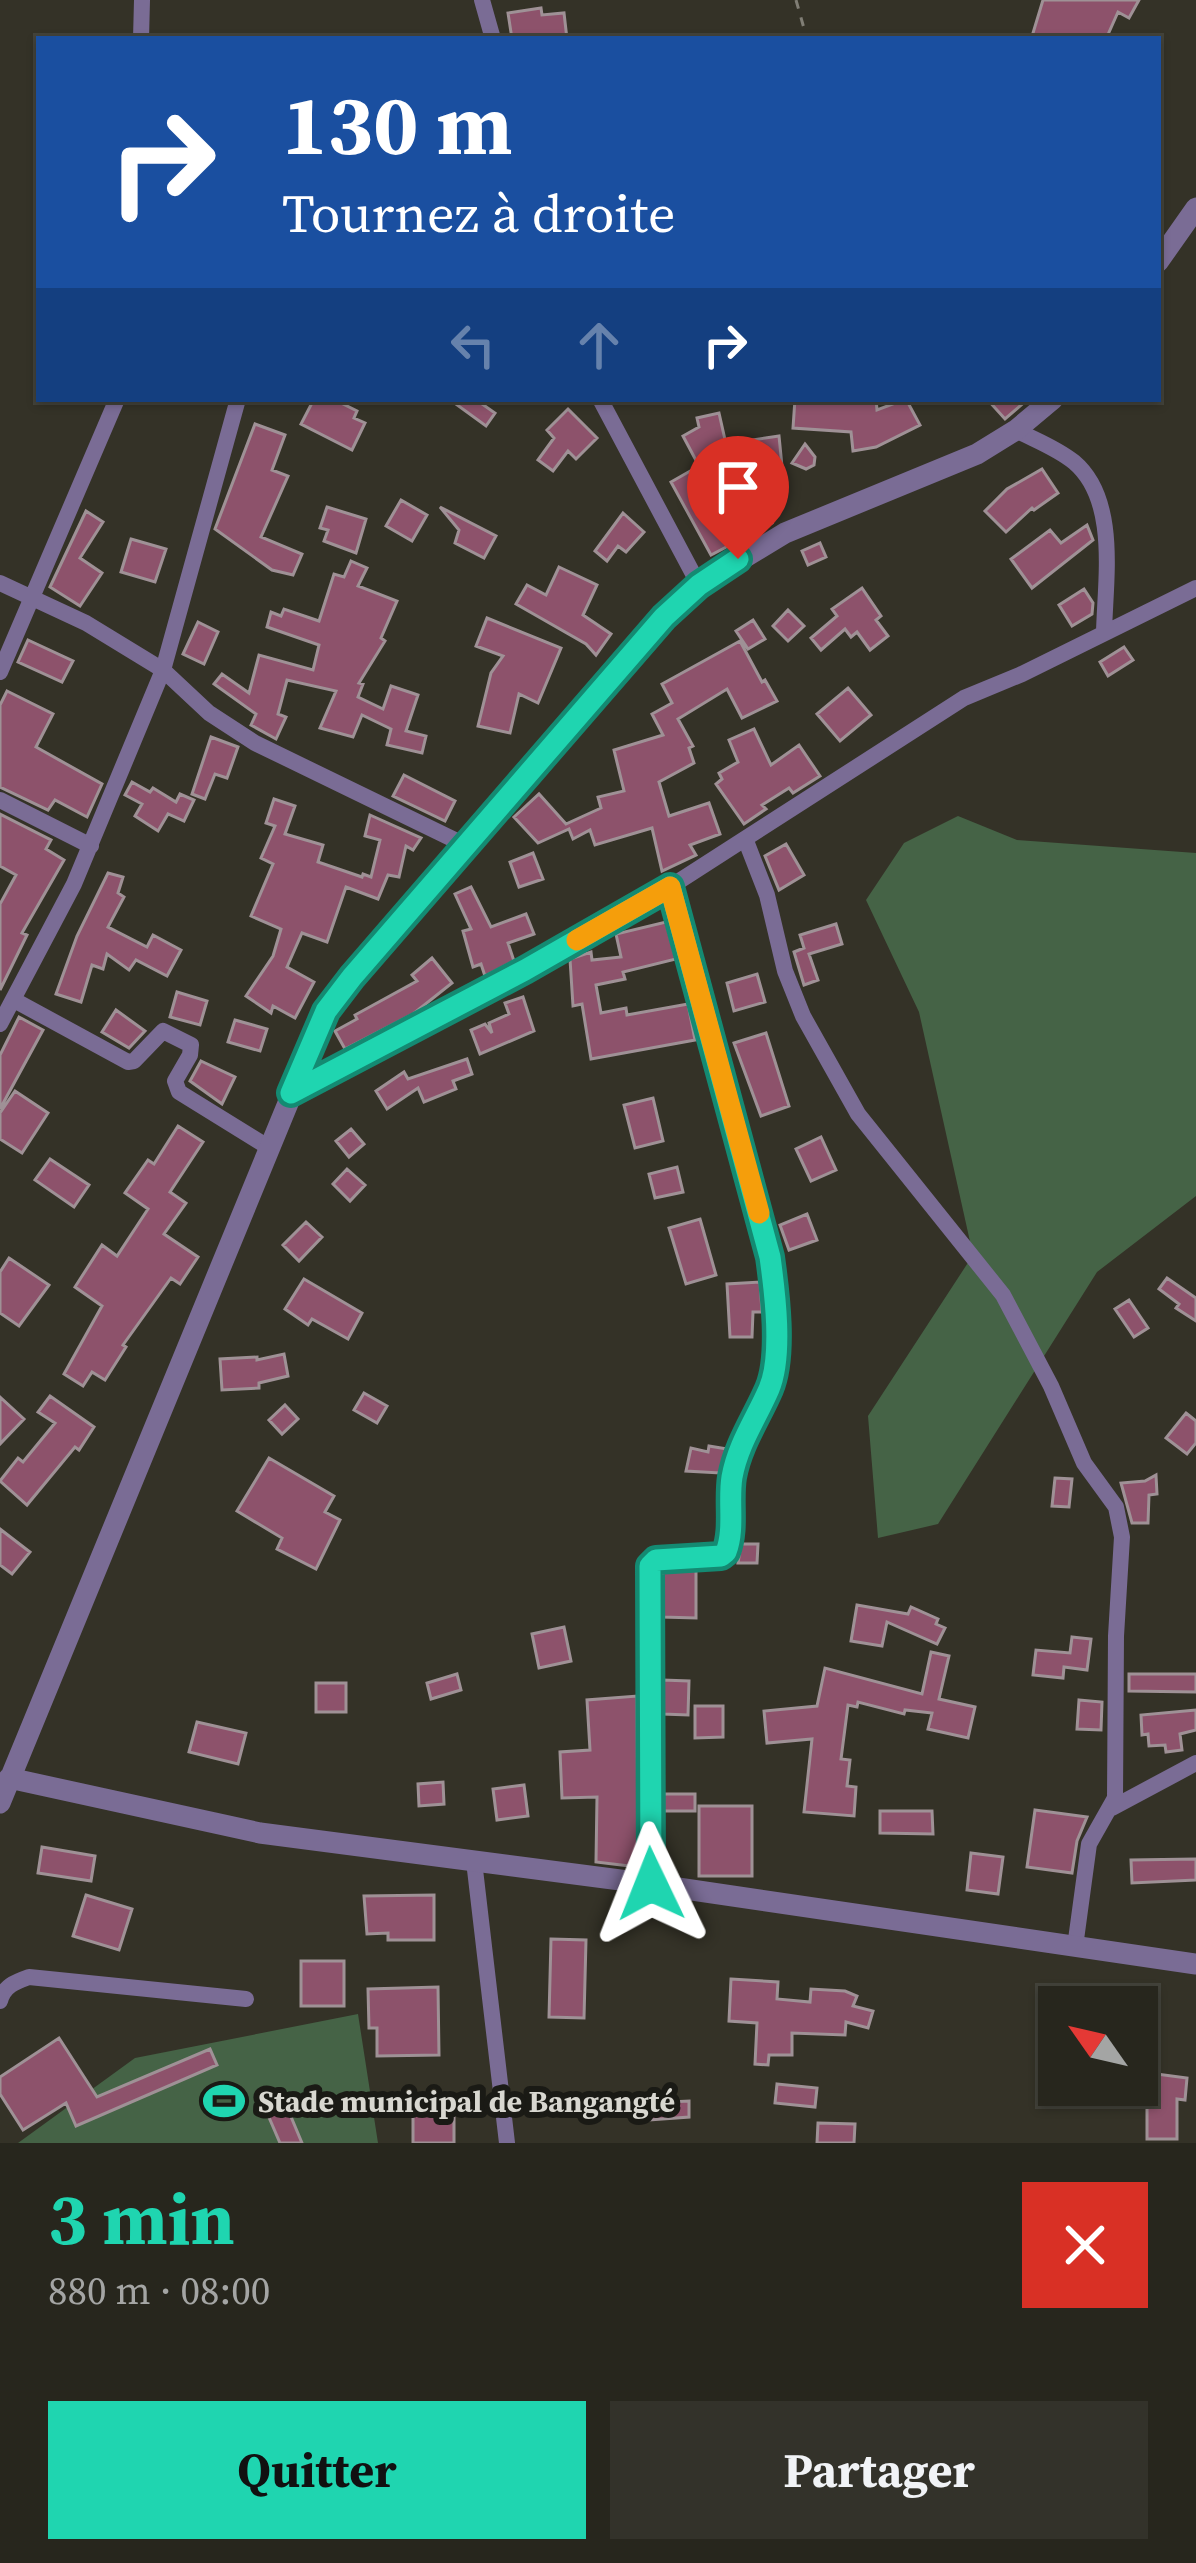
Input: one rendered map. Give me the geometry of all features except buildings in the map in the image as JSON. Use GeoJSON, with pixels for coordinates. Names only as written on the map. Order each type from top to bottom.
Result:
{"type":"FeatureCollection","features":[{"type":"Feature","properties":{"kind":"street"},"geometry":{"type":"LineString","coordinates":[[142,0],[142,36]]}},
{"type":"Feature","properties":{"kind":"street"},"geometry":{"type":"LineString","coordinates":[[482,0],[493,36]]}},
{"type":"Feature","properties":{"kind":"street"},"geometry":{"type":"LineString","coordinates":[[1161,257],[1196,208]]}},
{"type":"Feature","properties":{"kind":"street"},"geometry":{"type":"LineString","coordinates":[[0,672],[116,402]]}},
{"type":"Feature","properties":{"kind":"street"},"geometry":{"type":"LineString","coordinates":[[0,1024],[92,846],[163,670],[235,402]]}},
{"type":"Feature","properties":{"kind":"street"},"geometry":{"type":"LineString","coordinates":[[602,402],[699,585]]}},
{"type":"Feature","properties":{"kind":"street"},"geometry":{"type":"LineString","coordinates":[[0,1803],[4,1773],[326,1011],[652,630],[699,585],[785,533],[976,454],[1049,402]]}},
{"type":"Feature","properties":{"kind":"street"},"geometry":{"type":"LineString","coordinates":[[1016,430],[1073,461],[1094,491],[1104,537],[1104,633]]}},
{"type":"Feature","properties":{"kind":"street"},"geometry":{"type":"LineString","coordinates":[[0,583],[86,623],[163,670],[209,713],[255,743],[465,845]]}},
{"type":"Feature","properties":{"kind":"street"},"geometry":{"type":"LineString","coordinates":[[291,1093],[525,970],[670,887],[964,698],[1196,588]]}},
{"type":"Feature","properties":{"kind":"street"},"geometry":{"type":"LineString","coordinates":[[0,800],[92,846]]}},
{"type":"Feature","properties":{"kind":"street"},"geometry":{"type":"LineString","coordinates":[[746,841],[767,895],[785,971],[814,1036],[858,1114],[1003,1295],[1052,1386],[1084,1462],[1116,1507],[1122,1537],[1112,1808]]}},
{"type":"Feature","properties":{"kind":"street"},"geometry":{"type":"LineString","coordinates":[[651,1884],[650,1566],[656,1560],[726,1552],[736,1461],[746,1430],[768,1391],[774,1365],[775,1290],[770,1257],[670,887]]}},
{"type":"Feature","properties":{"kind":"street"},"geometry":{"type":"LineString","coordinates":[[14,1000],[128,1062],[163,1031],[191,1045],[193,1050],[175,1082],[179,1092],[268,1147]]}},
{"type":"Feature","properties":{"kind":"street"},"geometry":{"type":"LineString","coordinates":[[1075,1946],[1089,1844],[1112,1808],[1196,1763]]}},
{"type":"Feature","properties":{"kind":"street"},"geometry":{"type":"LineString","coordinates":[[4,1773],[228,1827],[1196,1964]]}},
{"type":"Feature","properties":{"kind":"street"},"geometry":{"type":"LineString","coordinates":[[475,1861],[507,2143]]}},
{"type":"Feature","properties":{"kind":"street"},"geometry":{"type":"LineString","coordinates":[[0,2001],[15,1982],[29,1978],[246,1999]]}},
{"type":"Feature","properties":{"kind":"path"},"geometry":{"type":"LineString","coordinates":[[796,0],[805,36]]}},
{"type":"Feature","properties":{"kind":"green space"},"geometry":{"type":"Polygon","coordinates":[[[958,816],[1017,840],[1196,853],[1196,1196],[1097,1272],[938,1524],[878,1538],[868,1416],[973,1255],[919,1012],[866,900],[904,843],[958,816]]]}},
{"type":"Feature","properties":{"kind":"green space","name":"Stade municipal de Bangangté"},"geometry":{"type":"Polygon","coordinates":[[[358,2014],[378,2143],[18,2143],[135,2058],[358,2014]]]}},
{"type":"Feature","properties":{"kind":"slow traffic"},"geometry":{"type":"LineString","coordinates":[[577,940],[670,887],[759,1213]]}},
{"type":"Feature","properties":{"kind":"place","name":"Stade municipal de Bangangté"},"geometry":{"type":"Point","coordinates":[224,2101]}},
{"type":"Feature","properties":{"kind":"route"},"geometry":{"type":"LineString","coordinates":[[651,1884],[650,1566],[656,1560],[726,1552],[736,1461],[746,1430],[768,1391],[774,1365],[775,1290],[770,1257],[670,887],[525,970],[291,1093],[326,1011],[352,977],[664,617],[738,559]]}}]}
